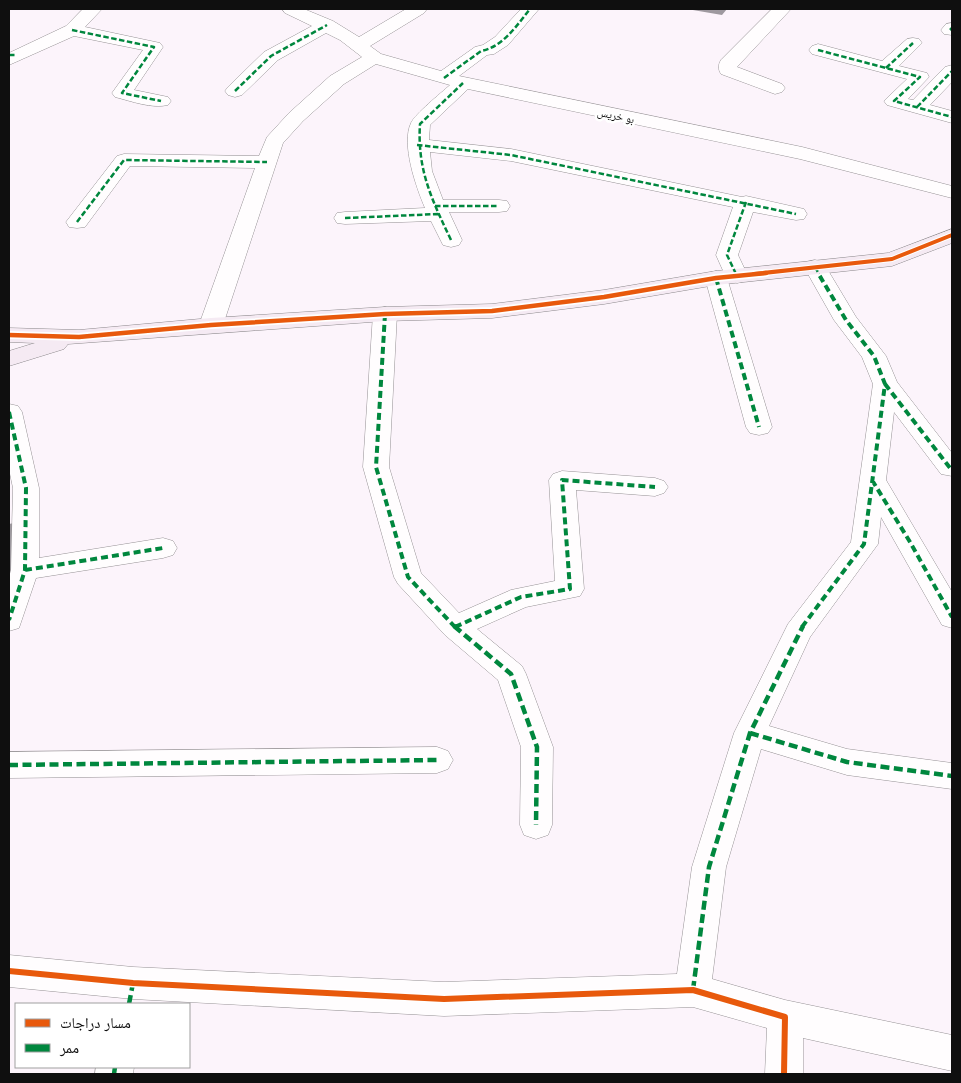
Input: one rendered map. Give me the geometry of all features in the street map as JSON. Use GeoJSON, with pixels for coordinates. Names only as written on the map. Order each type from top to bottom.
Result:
{"type":"FeatureCollection","features":[{"type":"Feature","properties":{"kind":"street"},"geometry":{"type":"LineString","coordinates":[[12,57],[72,30],[93,9]]}},
{"type":"Feature","properties":{"kind":"street","name":"بو خريس"},"geometry":{"type":"LineString","coordinates":[[291,9],[327,25],[367,52],[454,81],[802,153],[952,192]]}},
{"type":"Feature","properties":{"kind":"street"},"geometry":{"type":"LineString","coordinates":[[211,325],[274,141],[296,116],[418,9]]}},
{"type":"Feature","properties":{"kind":"street"},"geometry":{"type":"LineString","coordinates":[[451,240],[422,176],[417,145],[420,124],[481,51],[489,51],[511,32],[530,9]]}},
{"type":"Feature","properties":{"kind":"street"},"geometry":{"type":"LineString","coordinates":[[775,88],[728,70],[728,64],[782,9]]}},
{"type":"Feature","properties":{"kind":"street"},"geometry":{"type":"LineString","coordinates":[[235,91],[271,56],[327,25]]}},
{"type":"Feature","properties":{"kind":"street"},"geometry":{"type":"LineString","coordinates":[[72,30],[154,47],[122,93],[161,101]]}},
{"type":"Feature","properties":{"kind":"street"},"geometry":{"type":"LineString","coordinates":[[886,68],[913,43]]}},
{"type":"Feature","properties":{"kind":"street"},"geometry":{"type":"LineString","coordinates":[[818,50],[920,77],[894,100],[952,118]]}},
{"type":"Feature","properties":{"kind":"street"},"geometry":{"type":"LineString","coordinates":[[917,107],[952,71]]}},
{"type":"Feature","properties":{"kind":"street"},"geometry":{"type":"LineString","coordinates":[[417,145],[511,155],[746,202],[796,214]]}},
{"type":"Feature","properties":{"kind":"street"},"geometry":{"type":"LineString","coordinates":[[77,222],[124,160],[267,162]]}},
{"type":"Feature","properties":{"kind":"street"},"geometry":{"type":"LineString","coordinates":[[746,202],[727,255],[726,277],[759,427]]}},
{"type":"Feature","properties":{"kind":"street"},"geometry":{"type":"LineString","coordinates":[[345,218],[499,206]]}},
{"type":"Feature","properties":{"kind":"street"},"geometry":{"type":"LineString","coordinates":[[9,335],[80,337],[211,325],[385,314],[492,311],[604,297],[726,277],[892,259],[952,235]]}},
{"type":"Feature","properties":{"kind":"street"},"geometry":{"type":"LineString","coordinates":[[815,267],[846,320],[874,356],[885,384],[950,468],[952,467]]}},
{"type":"Feature","properties":{"kind":"street"},"geometry":{"type":"LineString","coordinates":[[385,314],[376,468],[408,577],[455,628],[511,674],[537,747],[536,825]]}},
{"type":"Feature","properties":{"kind":"street"},"geometry":{"type":"LineString","coordinates":[[9,359],[80,337]]}},
{"type":"Feature","properties":{"kind":"street"},"geometry":{"type":"LineString","coordinates":[[693,990],[709,867],[750,733],[798,632],[864,544],[885,384]]}},
{"type":"Feature","properties":{"kind":"street"},"geometry":{"type":"LineString","coordinates":[[9,412],[26,488],[25,570],[9,620]]}},
{"type":"Feature","properties":{"kind":"street"},"geometry":{"type":"LineString","coordinates":[[455,628],[522,597],[570,589],[562,480],[655,487]]}},
{"type":"Feature","properties":{"kind":"street"},"geometry":{"type":"LineString","coordinates":[[872,480],[910,542],[952,617]]}},
{"type":"Feature","properties":{"kind":"street"},"geometry":{"type":"LineString","coordinates":[[25,570],[163,548]]}},
{"type":"Feature","properties":{"kind":"street"},"geometry":{"type":"LineString","coordinates":[[750,733],[847,762],[952,776]]}},
{"type":"Feature","properties":{"kind":"street"},"geometry":{"type":"LineString","coordinates":[[9,765],[437,760]]}},
{"type":"Feature","properties":{"kind":"street"},"geometry":{"type":"LineString","coordinates":[[9,971],[131,994],[444,1000],[693,990],[785,1017],[952,1052]]}},
{"type":"Feature","properties":{"kind":"street"},"geometry":{"type":"LineString","coordinates":[[784,1074],[785,1017]]}},
{"type":"Feature","properties":{"kind":"building"},"geometry":{"type":"Polygon","coordinates":[[[687,9],[727,9],[722,15],[687,9]]]}},
{"type":"Feature","properties":{"kind":"building"},"geometry":{"type":"Polygon","coordinates":[[[19,522],[23,570],[9,607],[9,524],[19,522]]]}},
{"type":"Feature","properties":{"kind":"marked path"},"geometry":{"type":"LineString","coordinates":[[444,78],[481,51],[488,50],[502,41],[530,9]]}},
{"type":"Feature","properties":{"kind":"marked path"},"geometry":{"type":"LineString","coordinates":[[235,91],[271,56],[327,25]]}},
{"type":"Feature","properties":{"kind":"marked path"},"geometry":{"type":"LineString","coordinates":[[72,30],[154,47],[122,93],[161,101]]}},
{"type":"Feature","properties":{"kind":"marked path"},"geometry":{"type":"LineString","coordinates":[[886,68],[913,43]]}},
{"type":"Feature","properties":{"kind":"marked path"},"geometry":{"type":"LineString","coordinates":[[818,50],[920,77],[894,101],[952,117]]}},
{"type":"Feature","properties":{"kind":"marked path"},"geometry":{"type":"LineString","coordinates":[[9,55],[17,55]]}},
{"type":"Feature","properties":{"kind":"marked path"},"geometry":{"type":"LineString","coordinates":[[917,107],[952,71]]}},
{"type":"Feature","properties":{"kind":"marked path"},"geometry":{"type":"LineString","coordinates":[[451,240],[431,197],[422,171],[419,141],[420,124],[463,83]]}},
{"type":"Feature","properties":{"kind":"marked path"},"geometry":{"type":"LineString","coordinates":[[417,145],[511,155],[796,214]]}},
{"type":"Feature","properties":{"kind":"marked path"},"geometry":{"type":"LineString","coordinates":[[77,222],[124,160],[267,162]]}},
{"type":"Feature","properties":{"kind":"marked path"},"geometry":{"type":"LineString","coordinates":[[737,276],[727,255],[746,202]]}},
{"type":"Feature","properties":{"kind":"marked path"},"geometry":{"type":"LineString","coordinates":[[435,206],[499,206]]}},
{"type":"Feature","properties":{"kind":"marked path"},"geometry":{"type":"LineString","coordinates":[[345,218],[439,214]]}},
{"type":"Feature","properties":{"kind":"marked path"},"geometry":{"type":"LineString","coordinates":[[693,990],[709,867],[750,733],[798,632],[864,544],[885,384],[874,356],[846,320],[815,267]]}},
{"type":"Feature","properties":{"kind":"marked path"},"geometry":{"type":"LineString","coordinates":[[716,278],[759,427]]}},
{"type":"Feature","properties":{"kind":"marked path"},"geometry":{"type":"LineString","coordinates":[[385,314],[376,467],[408,577],[455,627],[511,674],[537,747],[536,825]]}},
{"type":"Feature","properties":{"kind":"marked path"},"geometry":{"type":"LineString","coordinates":[[885,384],[950,468],[952,467]]}},
{"type":"Feature","properties":{"kind":"marked path"},"geometry":{"type":"LineString","coordinates":[[9,412],[26,488],[25,570],[9,620]]}},
{"type":"Feature","properties":{"kind":"marked path"},"geometry":{"type":"LineString","coordinates":[[455,627],[521,597],[570,589],[562,480],[655,487]]}},
{"type":"Feature","properties":{"kind":"marked path"},"geometry":{"type":"LineString","coordinates":[[872,480],[910,542],[952,617]]}},
{"type":"Feature","properties":{"kind":"marked path"},"geometry":{"type":"LineString","coordinates":[[25,570],[163,548]]}},
{"type":"Feature","properties":{"kind":"marked path"},"geometry":{"type":"LineString","coordinates":[[750,733],[847,762],[952,776]]}},
{"type":"Feature","properties":{"kind":"marked path"},"geometry":{"type":"LineString","coordinates":[[9,765],[437,760]]}},
{"type":"Feature","properties":{"kind":"marked path"},"geometry":{"type":"LineString","coordinates":[[129,1003],[133,983]]}},
{"type":"Feature","properties":{"kind":"marked path"},"geometry":{"type":"LineString","coordinates":[[114,1074],[115,1068]]}},
{"type":"Feature","properties":{"kind":"cycle path"},"geometry":{"type":"LineString","coordinates":[[9,335],[79,337],[211,325],[385,314],[492,311],[604,297],[716,278],[892,259],[952,235]]}},
{"type":"Feature","properties":{"kind":"cycle path"},"geometry":{"type":"LineString","coordinates":[[9,971],[133,983],[444,999],[693,990],[785,1017],[784,1074]]}}]}
